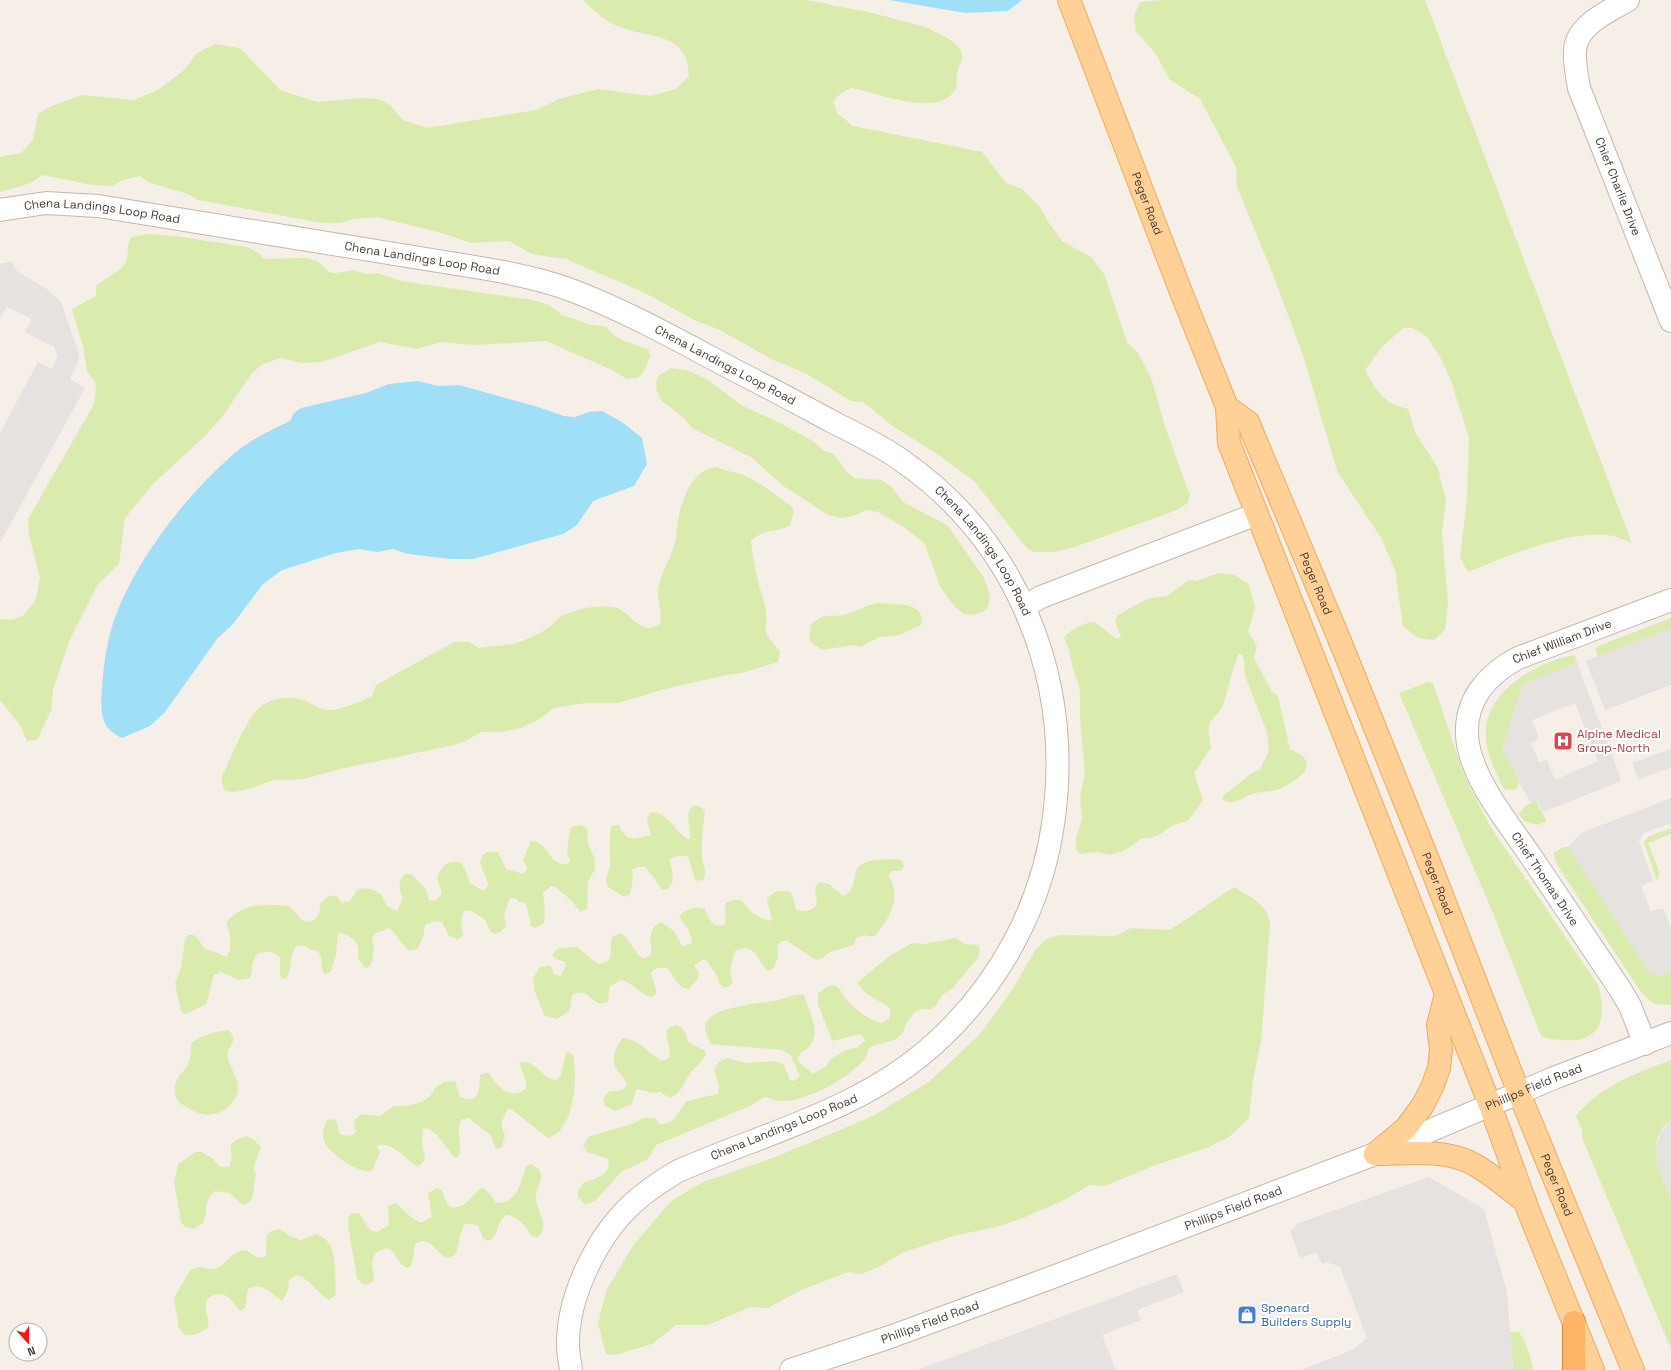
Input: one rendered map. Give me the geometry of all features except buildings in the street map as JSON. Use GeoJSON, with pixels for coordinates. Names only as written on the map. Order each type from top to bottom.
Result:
{"type":"FeatureCollection","features":[{"type":"Feature","properties":{"kind":"highway"},"geometry":{"type":"LineString","coordinates":[[1574,1322],[1574,1370]]}},
{"type":"Feature","properties":{"kind":"main road","name":"Peger Road"},"geometry":{"type":"LineString","coordinates":[[1072,9],[1181,292],[1228,407],[1229,443],[1490,1105],[1525,1201],[1593,1370]]}},
{"type":"Feature","properties":{"kind":"main road","name":"Peger Road"},"geometry":{"type":"LineString","coordinates":[[1228,407],[1248,422],[1340,641],[1434,875],[1519,1093],[1633,1370]]}},
{"type":"Feature","properties":{"kind":"main road"},"geometry":{"type":"LineString","coordinates":[[1375,1154],[1406,1128],[1424,1105],[1433,1085],[1440,1068],[1441,1050],[1438,1025],[1446,994]]}},
{"type":"Feature","properties":{"kind":"main road"},"geometry":{"type":"LineString","coordinates":[[1375,1154],[1437,1154],[1455,1157],[1475,1164],[1525,1201]]}},
{"type":"Feature","properties":{"kind":"street","name":"Chief Charlie Drive"},"geometry":{"type":"LineString","coordinates":[[1628,0],[1594,21],[1580,35],[1575,49],[1579,88],[1671,321]]}},
{"type":"Feature","properties":{"kind":"street","name":"Chena Landings Loop Road"},"geometry":{"type":"LineString","coordinates":[[0,210],[46,204],[98,206],[481,268],[532,278],[569,289],[604,303],[708,356],[873,443],[902,461],[928,481],[966,518],[1001,566],[1024,607],[1046,667],[1053,700],[1058,737],[1058,789],[1046,862],[1033,902],[1017,937],[1002,963],[985,988],[950,1029],[907,1067],[880,1085],[830,1110],[678,1171],[659,1182],[630,1206],[614,1225],[598,1250],[586,1270],[576,1294],[570,1317],[568,1346],[571,1370]]}},
{"type":"Feature","properties":{"kind":"street"},"geometry":{"type":"LineString","coordinates":[[1024,607],[1041,597],[1257,514]]}},
{"type":"Feature","properties":{"kind":"street","name":"Chief William Drive"},"geometry":{"type":"LineString","coordinates":[[1471,708],[1476,697],[1493,674],[1518,658],[1671,600]]}},
{"type":"Feature","properties":{"kind":"street","name":"Chief Thomas Drive"},"geometry":{"type":"LineString","coordinates":[[1471,708],[1467,737],[1470,752],[1488,793],[1498,811],[1527,850],[1620,989],[1630,1006],[1645,1044]]}},
{"type":"Feature","properties":{"kind":"street","name":"Phillips Field Road"},"geometry":{"type":"LineString","coordinates":[[791,1370],[890,1337],[1053,1277],[1375,1154],[1519,1093],[1671,1033]]}},
{"type":"Feature","properties":{"kind":"green space"},"geometry":{"type":"Polygon","coordinates":[[[583,0],[806,0],[873,13],[928,28],[949,39],[960,48],[963,58],[957,72],[956,88],[946,98],[935,102],[921,103],[891,98],[851,88],[841,93],[833,102],[837,113],[853,126],[982,152],[1006,183],[1022,189],[1040,207],[1062,241],[1091,257],[1104,274],[1127,342],[1138,353],[1152,380],[1165,427],[1190,495],[1188,503],[1177,510],[1072,548],[1053,552],[1034,552],[1028,549],[1021,541],[975,482],[939,455],[894,427],[863,402],[851,401],[805,373],[773,360],[718,329],[696,321],[645,293],[566,259],[532,254],[509,241],[471,243],[442,233],[377,217],[355,219],[340,223],[322,223],[198,200],[188,194],[150,183],[140,176],[123,180],[112,186],[93,185],[42,175],[31,183],[0,192],[0,157],[21,153],[33,140],[38,114],[51,106],[82,95],[134,100],[158,90],[184,70],[197,53],[215,44],[240,48],[280,90],[317,102],[360,98],[379,99],[391,106],[403,120],[427,128],[536,110],[559,99],[598,89],[651,96],[676,89],[689,76],[687,62],[683,52],[676,45],[668,40],[619,27],[607,21],[583,0]]]}},
{"type":"Feature","properties":{"kind":"green space"},"geometry":{"type":"Polygon","coordinates":[[[1162,0],[1425,0],[1632,543],[1609,535],[1571,537],[1518,552],[1468,572],[1460,558],[1467,499],[1469,438],[1451,380],[1440,357],[1427,337],[1413,328],[1403,328],[1381,348],[1365,370],[1373,385],[1382,396],[1399,407],[1408,409],[1415,432],[1438,468],[1446,501],[1442,532],[1448,602],[1445,630],[1434,640],[1418,638],[1403,626],[1395,570],[1381,538],[1337,471],[1304,358],[1272,272],[1237,187],[1236,167],[1200,99],[1169,79],[1156,54],[1136,31],[1134,16],[1140,2],[1162,0]]]}},
{"type":"Feature","properties":{"kind":"green space"},"geometry":{"type":"Polygon","coordinates":[[[148,234],[176,236],[247,247],[259,253],[263,259],[305,258],[317,261],[329,272],[336,273],[353,270],[366,274],[378,273],[401,281],[533,300],[549,305],[562,315],[592,325],[607,327],[610,332],[620,339],[648,349],[651,355],[643,373],[637,378],[627,379],[612,370],[546,341],[475,345],[440,342],[418,349],[380,342],[322,362],[301,363],[281,358],[263,364],[252,373],[223,416],[204,437],[154,483],[125,518],[119,564],[98,584],[70,639],[53,690],[51,711],[37,740],[27,741],[20,725],[0,700],[0,619],[12,620],[24,615],[36,599],[40,577],[29,536],[28,519],[94,404],[96,389],[95,381],[87,372],[83,346],[72,309],[96,296],[96,286],[122,267],[127,259],[131,237],[148,234]]]}},
{"type":"Feature","properties":{"kind":"green space"},"geometry":{"type":"Polygon","coordinates":[[[671,368],[689,371],[708,380],[741,405],[780,423],[813,441],[824,451],[834,454],[847,472],[854,478],[881,480],[891,486],[903,502],[947,525],[983,576],[990,596],[988,608],[982,612],[972,615],[964,614],[955,607],[941,588],[924,543],[905,528],[878,512],[866,510],[854,516],[841,518],[828,515],[782,485],[751,457],[692,428],[684,418],[662,401],[657,391],[656,382],[658,376],[671,368]]]}},
{"type":"Feature","properties":{"kind":"green space"},"geometry":{"type":"Polygon","coordinates":[[[717,467],[756,481],[791,506],[794,511],[790,525],[785,528],[761,534],[751,541],[758,581],[767,617],[765,629],[769,638],[780,652],[778,662],[742,673],[726,675],[661,690],[619,703],[585,703],[554,708],[541,718],[521,728],[502,732],[482,732],[454,745],[340,769],[308,778],[274,780],[249,789],[234,792],[225,791],[221,779],[249,720],[264,704],[279,698],[295,698],[303,700],[325,710],[333,710],[344,707],[372,696],[376,685],[454,642],[469,642],[479,648],[516,643],[544,631],[563,615],[581,609],[601,606],[613,607],[620,609],[641,626],[646,628],[660,624],[661,616],[658,595],[659,584],[675,542],[682,503],[695,479],[708,469],[717,467]]]}},
{"type":"Feature","properties":{"kind":"green space"},"geometry":{"type":"Polygon","coordinates":[[[1219,573],[1234,575],[1249,584],[1255,607],[1248,632],[1257,646],[1254,658],[1272,692],[1278,696],[1290,749],[1301,755],[1306,760],[1307,766],[1305,771],[1296,780],[1279,789],[1252,794],[1234,802],[1227,802],[1223,800],[1223,796],[1252,773],[1260,769],[1269,751],[1267,732],[1245,676],[1242,655],[1239,654],[1223,705],[1209,726],[1211,748],[1194,773],[1203,800],[1188,821],[1173,825],[1151,838],[1142,838],[1124,851],[1110,855],[1096,852],[1080,854],[1076,848],[1076,839],[1082,818],[1080,797],[1085,773],[1080,721],[1080,694],[1079,685],[1064,637],[1078,626],[1095,622],[1116,639],[1121,637],[1115,621],[1117,616],[1123,612],[1147,599],[1167,596],[1189,580],[1196,581],[1219,573]]]}},
{"type":"Feature","properties":{"kind":"green space"},"geometry":{"type":"Polygon","coordinates":[[[877,603],[900,604],[914,608],[919,611],[921,625],[900,635],[879,637],[861,647],[853,645],[822,650],[809,641],[811,624],[820,618],[824,616],[847,614],[877,603]]]}},
{"type":"Feature","properties":{"kind":"green space"},"geometry":{"type":"Polygon","coordinates":[[[1671,618],[1671,628],[1598,657],[1596,649],[1598,646],[1671,618]]]}},
{"type":"Feature","properties":{"kind":"green space"},"geometry":{"type":"Polygon","coordinates":[[[1573,655],[1575,656],[1577,663],[1523,684],[1502,750],[1513,768],[1519,782],[1518,787],[1513,790],[1504,789],[1490,759],[1486,743],[1486,727],[1490,713],[1497,700],[1518,679],[1545,664],[1573,655]]]}},
{"type":"Feature","properties":{"kind":"green space"},"geometry":{"type":"Polygon","coordinates":[[[1428,682],[1433,683],[1464,775],[1490,826],[1598,985],[1602,1007],[1599,1026],[1594,1033],[1586,1037],[1576,1040],[1562,1040],[1548,1039],[1541,1036],[1495,918],[1399,693],[1428,682]]]}},
{"type":"Feature","properties":{"kind":"green space"},"geometry":{"type":"Polygon","coordinates":[[[1536,801],[1547,821],[1538,825],[1524,821],[1519,814],[1526,805],[1536,801]]]}},
{"type":"Feature","properties":{"kind":"green space"},"geometry":{"type":"Polygon","coordinates":[[[695,805],[702,808],[705,813],[702,847],[702,858],[705,871],[704,879],[698,881],[695,880],[688,857],[679,855],[669,860],[673,880],[667,889],[662,890],[645,867],[638,867],[632,870],[633,879],[630,894],[624,897],[607,886],[606,878],[610,865],[611,826],[619,825],[625,835],[632,838],[640,838],[651,835],[648,818],[651,812],[662,815],[682,835],[687,839],[690,839],[688,815],[691,807],[695,805]]]}},
{"type":"Feature","properties":{"kind":"green space"},"geometry":{"type":"Polygon","coordinates":[[[581,825],[587,828],[588,842],[595,860],[595,869],[588,882],[587,909],[580,912],[572,901],[554,886],[551,886],[543,893],[545,912],[544,923],[535,928],[531,926],[526,903],[519,902],[515,898],[510,898],[504,914],[506,927],[500,932],[494,934],[490,931],[485,920],[470,910],[464,911],[461,920],[463,936],[458,939],[449,936],[442,922],[436,921],[425,925],[423,938],[417,949],[410,951],[390,928],[376,933],[372,938],[374,952],[370,966],[365,968],[358,958],[356,942],[350,937],[341,933],[338,934],[336,955],[331,971],[325,975],[319,952],[310,950],[306,946],[297,946],[294,950],[288,976],[285,979],[281,978],[279,956],[266,952],[261,953],[255,957],[250,978],[239,980],[221,972],[214,975],[206,1004],[186,1014],[181,1012],[175,983],[181,968],[185,939],[189,935],[194,935],[198,938],[203,947],[226,957],[231,945],[226,922],[240,911],[263,905],[289,906],[302,920],[310,922],[317,917],[320,910],[320,904],[327,897],[337,896],[342,903],[350,901],[357,890],[363,888],[371,889],[381,894],[387,906],[397,911],[403,899],[400,892],[400,883],[405,874],[411,874],[426,889],[429,900],[435,901],[442,894],[437,877],[441,869],[446,864],[453,862],[462,863],[470,883],[483,891],[487,888],[488,884],[480,862],[482,856],[487,852],[498,852],[506,869],[523,874],[527,867],[523,860],[531,841],[541,844],[556,861],[561,864],[567,864],[570,861],[567,851],[570,829],[574,826],[581,825]]]}},
{"type":"Feature","properties":{"kind":"green space"},"geometry":{"type":"Polygon","coordinates":[[[1671,828],[1671,834],[1648,843],[1660,873],[1657,881],[1644,842],[1648,837],[1671,828]]]}},
{"type":"Feature","properties":{"kind":"green space"},"geometry":{"type":"Polygon","coordinates":[[[1563,847],[1568,847],[1570,849],[1648,970],[1658,976],[1671,971],[1671,1005],[1654,1004],[1641,992],[1557,865],[1554,853],[1563,847]]]}},
{"type":"Feature","properties":{"kind":"green space"},"geometry":{"type":"Polygon","coordinates":[[[899,859],[902,861],[904,866],[901,871],[891,871],[889,876],[893,885],[894,893],[893,907],[890,914],[876,935],[869,937],[866,935],[856,938],[854,945],[830,952],[823,958],[816,960],[787,941],[781,941],[777,946],[778,956],[774,968],[768,971],[752,950],[747,948],[735,951],[730,970],[733,983],[728,987],[723,987],[719,983],[716,974],[705,959],[694,965],[699,973],[698,979],[689,989],[682,987],[676,982],[667,968],[657,968],[651,972],[656,994],[651,997],[621,980],[610,986],[608,1002],[598,1003],[585,993],[576,993],[572,996],[568,1012],[556,1019],[544,1015],[535,992],[533,978],[539,968],[550,965],[555,975],[561,976],[566,965],[565,962],[556,959],[552,955],[558,948],[577,947],[598,964],[604,963],[608,961],[611,955],[612,937],[619,933],[624,935],[638,955],[646,958],[651,955],[651,936],[653,928],[661,922],[674,931],[682,946],[691,944],[692,941],[689,931],[679,916],[691,908],[698,907],[705,909],[712,922],[718,926],[725,924],[726,903],[733,900],[741,900],[752,913],[768,921],[772,920],[767,900],[774,893],[780,891],[791,892],[796,909],[808,911],[817,905],[815,887],[819,882],[829,884],[843,896],[851,889],[856,871],[861,865],[874,860],[899,859]]]}},
{"type":"Feature","properties":{"kind":"green space"},"geometry":{"type":"Polygon","coordinates":[[[1234,887],[1262,906],[1269,918],[1270,925],[1261,1041],[1253,1081],[1249,1118],[1229,1137],[1209,1147],[1153,1166],[1105,1186],[1090,1185],[1062,1201],[1023,1218],[997,1227],[956,1235],[904,1252],[880,1266],[862,1274],[848,1272],[801,1290],[768,1308],[751,1307],[708,1325],[676,1325],[652,1344],[615,1355],[606,1354],[598,1324],[606,1291],[632,1247],[671,1201],[703,1182],[773,1158],[873,1116],[930,1081],[979,1035],[1013,989],[1034,952],[1045,940],[1059,935],[1115,936],[1131,928],[1170,930],[1234,887]]]}},
{"type":"Feature","properties":{"kind":"green space"},"geometry":{"type":"Polygon","coordinates":[[[956,938],[965,944],[978,945],[980,950],[978,958],[952,989],[942,995],[936,1006],[930,1009],[923,1009],[915,1012],[907,1022],[902,1034],[894,1040],[870,1047],[863,1061],[847,1075],[813,1094],[790,1101],[776,1101],[765,1097],[750,1106],[656,1145],[648,1159],[621,1172],[596,1200],[585,1205],[578,1197],[578,1190],[584,1182],[593,1180],[602,1175],[609,1164],[608,1159],[587,1152],[583,1146],[588,1137],[631,1124],[644,1118],[655,1118],[659,1124],[669,1123],[676,1117],[686,1101],[718,1094],[719,1085],[714,1070],[719,1062],[727,1058],[746,1063],[776,1061],[784,1065],[790,1080],[794,1081],[800,1076],[790,1054],[781,1050],[711,1044],[706,1034],[705,1026],[711,1017],[728,1009],[778,1000],[794,995],[804,995],[813,1020],[815,1032],[810,1046],[798,1057],[799,1062],[813,1074],[826,1066],[831,1059],[846,1050],[858,1047],[865,1040],[861,1034],[832,1041],[818,1004],[818,994],[826,987],[834,985],[839,988],[846,999],[859,1011],[868,1018],[882,1023],[889,1019],[891,1009],[867,994],[858,982],[888,957],[912,943],[924,944],[956,938]]]}},
{"type":"Feature","properties":{"kind":"green space"},"geometry":{"type":"Polygon","coordinates":[[[675,1025],[683,1029],[686,1033],[688,1042],[705,1051],[706,1054],[681,1089],[670,1098],[660,1092],[653,1093],[636,1090],[632,1104],[615,1111],[605,1106],[604,1097],[606,1094],[610,1091],[618,1091],[625,1088],[627,1083],[617,1070],[614,1062],[616,1049],[623,1038],[634,1041],[662,1061],[669,1058],[670,1054],[667,1029],[675,1025]]]}},
{"type":"Feature","properties":{"kind":"green space"},"geometry":{"type":"Polygon","coordinates":[[[229,1030],[233,1041],[229,1049],[228,1057],[238,1086],[235,1099],[232,1104],[221,1112],[208,1115],[198,1113],[178,1101],[175,1093],[177,1079],[189,1061],[191,1055],[191,1043],[209,1034],[229,1030]]]}},
{"type":"Feature","properties":{"kind":"green space"},"geometry":{"type":"Polygon","coordinates":[[[570,1052],[573,1055],[575,1076],[569,1114],[564,1125],[557,1133],[548,1138],[511,1109],[508,1109],[501,1123],[505,1136],[502,1147],[498,1149],[495,1147],[491,1136],[469,1118],[462,1119],[459,1130],[460,1153],[458,1157],[455,1158],[436,1134],[427,1128],[423,1129],[422,1142],[425,1160],[418,1167],[389,1146],[379,1145],[377,1147],[380,1152],[372,1171],[360,1170],[345,1162],[327,1146],[324,1141],[323,1133],[327,1120],[334,1119],[337,1122],[340,1134],[345,1136],[353,1135],[356,1131],[354,1122],[359,1116],[365,1114],[380,1116],[394,1106],[412,1105],[424,1101],[435,1088],[444,1082],[455,1081],[460,1097],[471,1099],[475,1098],[479,1091],[480,1075],[489,1073],[495,1083],[505,1091],[510,1093],[521,1092],[526,1088],[526,1082],[519,1062],[530,1063],[546,1076],[556,1080],[561,1075],[566,1053],[570,1052]]]}},
{"type":"Feature","properties":{"kind":"green space"},"geometry":{"type":"Polygon","coordinates":[[[1671,1060],[1671,1120],[1662,1128],[1657,1139],[1656,1149],[1657,1163],[1671,1200],[1671,1349],[1582,1138],[1582,1131],[1576,1116],[1596,1096],[1607,1089],[1645,1070],[1671,1060]]]}},
{"type":"Feature","properties":{"kind":"green space"},"geometry":{"type":"Polygon","coordinates":[[[247,1136],[261,1147],[253,1168],[256,1175],[252,1199],[247,1204],[243,1205],[229,1193],[215,1191],[209,1198],[203,1223],[194,1229],[185,1227],[181,1222],[174,1183],[178,1164],[195,1152],[201,1152],[212,1158],[220,1167],[228,1167],[231,1162],[231,1144],[238,1139],[247,1136]]]}},
{"type":"Feature","properties":{"kind":"green space"},"geometry":{"type":"Polygon","coordinates":[[[531,1164],[537,1168],[541,1176],[536,1199],[543,1228],[542,1233],[538,1237],[532,1236],[515,1217],[506,1215],[491,1240],[487,1241],[483,1238],[478,1226],[466,1223],[462,1230],[455,1255],[447,1258],[429,1243],[421,1241],[416,1243],[412,1264],[410,1267],[406,1267],[394,1253],[386,1248],[375,1253],[372,1263],[374,1279],[372,1283],[363,1284],[357,1278],[348,1226],[349,1216],[353,1213],[359,1213],[370,1230],[377,1232],[389,1225],[388,1206],[396,1203],[412,1218],[421,1223],[432,1217],[428,1193],[437,1188],[443,1193],[449,1206],[453,1207],[462,1205],[476,1192],[483,1188],[490,1194],[496,1203],[503,1202],[509,1200],[517,1191],[526,1166],[531,1164]]]}},
{"type":"Feature","properties":{"kind":"green space"},"geometry":{"type":"Polygon","coordinates":[[[280,1229],[290,1236],[301,1240],[316,1234],[326,1240],[333,1252],[336,1295],[329,1300],[310,1283],[297,1275],[289,1280],[288,1290],[282,1301],[262,1287],[253,1287],[248,1289],[245,1308],[240,1311],[227,1296],[220,1294],[213,1295],[206,1303],[208,1328],[195,1335],[184,1335],[179,1328],[174,1298],[190,1270],[199,1267],[210,1269],[218,1268],[233,1254],[240,1251],[247,1251],[259,1257],[266,1256],[266,1242],[268,1235],[274,1230],[280,1229]]]}},
{"type":"Feature","properties":{"kind":"green space"},"geometry":{"type":"Polygon","coordinates":[[[1510,1332],[1519,1332],[1528,1350],[1533,1370],[1513,1370],[1510,1332]]]}},
{"type":"Feature","properties":{"kind":"shaded area"},"geometry":{"type":"Polygon","coordinates":[[[11,261],[17,271],[48,290],[61,302],[79,353],[78,363],[70,379],[85,388],[0,543],[0,433],[38,362],[52,369],[58,356],[54,347],[25,332],[31,321],[30,318],[7,307],[0,318],[0,264],[11,261]]]}},
{"type":"Feature","properties":{"kind":"shaded area"},"geometry":{"type":"Polygon","coordinates":[[[1671,628],[1671,685],[1605,710],[1586,661],[1671,628]]]}},
{"type":"Feature","properties":{"kind":"shaded area"},"geometry":{"type":"Polygon","coordinates":[[[1577,663],[1621,781],[1543,812],[1538,802],[1531,802],[1519,783],[1518,775],[1502,750],[1523,684],[1577,663]],[[1575,703],[1532,720],[1539,739],[1531,743],[1539,762],[1547,760],[1555,780],[1598,761],[1575,703]]]}},
{"type":"Feature","properties":{"kind":"shaded area"},"geometry":{"type":"Polygon","coordinates":[[[1671,749],[1671,767],[1638,780],[1632,763],[1671,749]]]}},
{"type":"Feature","properties":{"kind":"shaded area"},"geometry":{"type":"Polygon","coordinates":[[[1671,798],[1671,823],[1644,833],[1639,841],[1653,881],[1641,886],[1651,911],[1663,908],[1671,929],[1671,971],[1658,976],[1653,975],[1648,970],[1568,847],[1581,833],[1671,798]]]}},
{"type":"Feature","properties":{"kind":"shaded area"},"geometry":{"type":"Polygon","coordinates":[[[1671,1120],[1671,1200],[1657,1163],[1656,1149],[1660,1133],[1671,1120]]]}},
{"type":"Feature","properties":{"kind":"shaded area"},"geometry":{"type":"Polygon","coordinates":[[[1429,1177],[1484,1209],[1507,1292],[1513,1370],[1301,1370],[1355,1349],[1367,1338],[1340,1267],[1327,1262],[1322,1264],[1316,1252],[1300,1258],[1290,1231],[1296,1224],[1429,1177]]]}},
{"type":"Feature","properties":{"kind":"shaded area"},"geometry":{"type":"Polygon","coordinates":[[[1177,1274],[1184,1292],[1137,1310],[1141,1320],[1102,1335],[1116,1370],[917,1370],[1177,1274]]]}},
{"type":"Feature","properties":{"kind":"water"},"geometry":{"type":"Polygon","coordinates":[[[889,0],[1022,0],[1008,11],[965,13],[889,0]]]}},
{"type":"Feature","properties":{"kind":"water"},"geometry":{"type":"Polygon","coordinates":[[[418,381],[438,386],[459,385],[538,407],[564,416],[575,417],[589,412],[602,411],[622,422],[642,438],[647,464],[634,486],[593,501],[577,525],[563,534],[473,559],[450,559],[408,554],[393,549],[377,552],[359,549],[336,553],[282,570],[263,584],[233,624],[217,639],[165,712],[150,726],[122,738],[114,734],[105,723],[101,702],[105,659],[113,624],[137,571],[166,527],[182,507],[217,469],[241,448],[290,421],[294,413],[301,408],[366,393],[389,384],[418,381]]]}},
{"type":"Feature","properties":{"kind":"place","name":"Alpine Medical Group-North"},"geometry":{"type":"Point","coordinates":[1563,741]}},
{"type":"Feature","properties":{"kind":"place","name":"Spenard Builders Supply"},"geometry":{"type":"Point","coordinates":[1247,1315]}}]}
